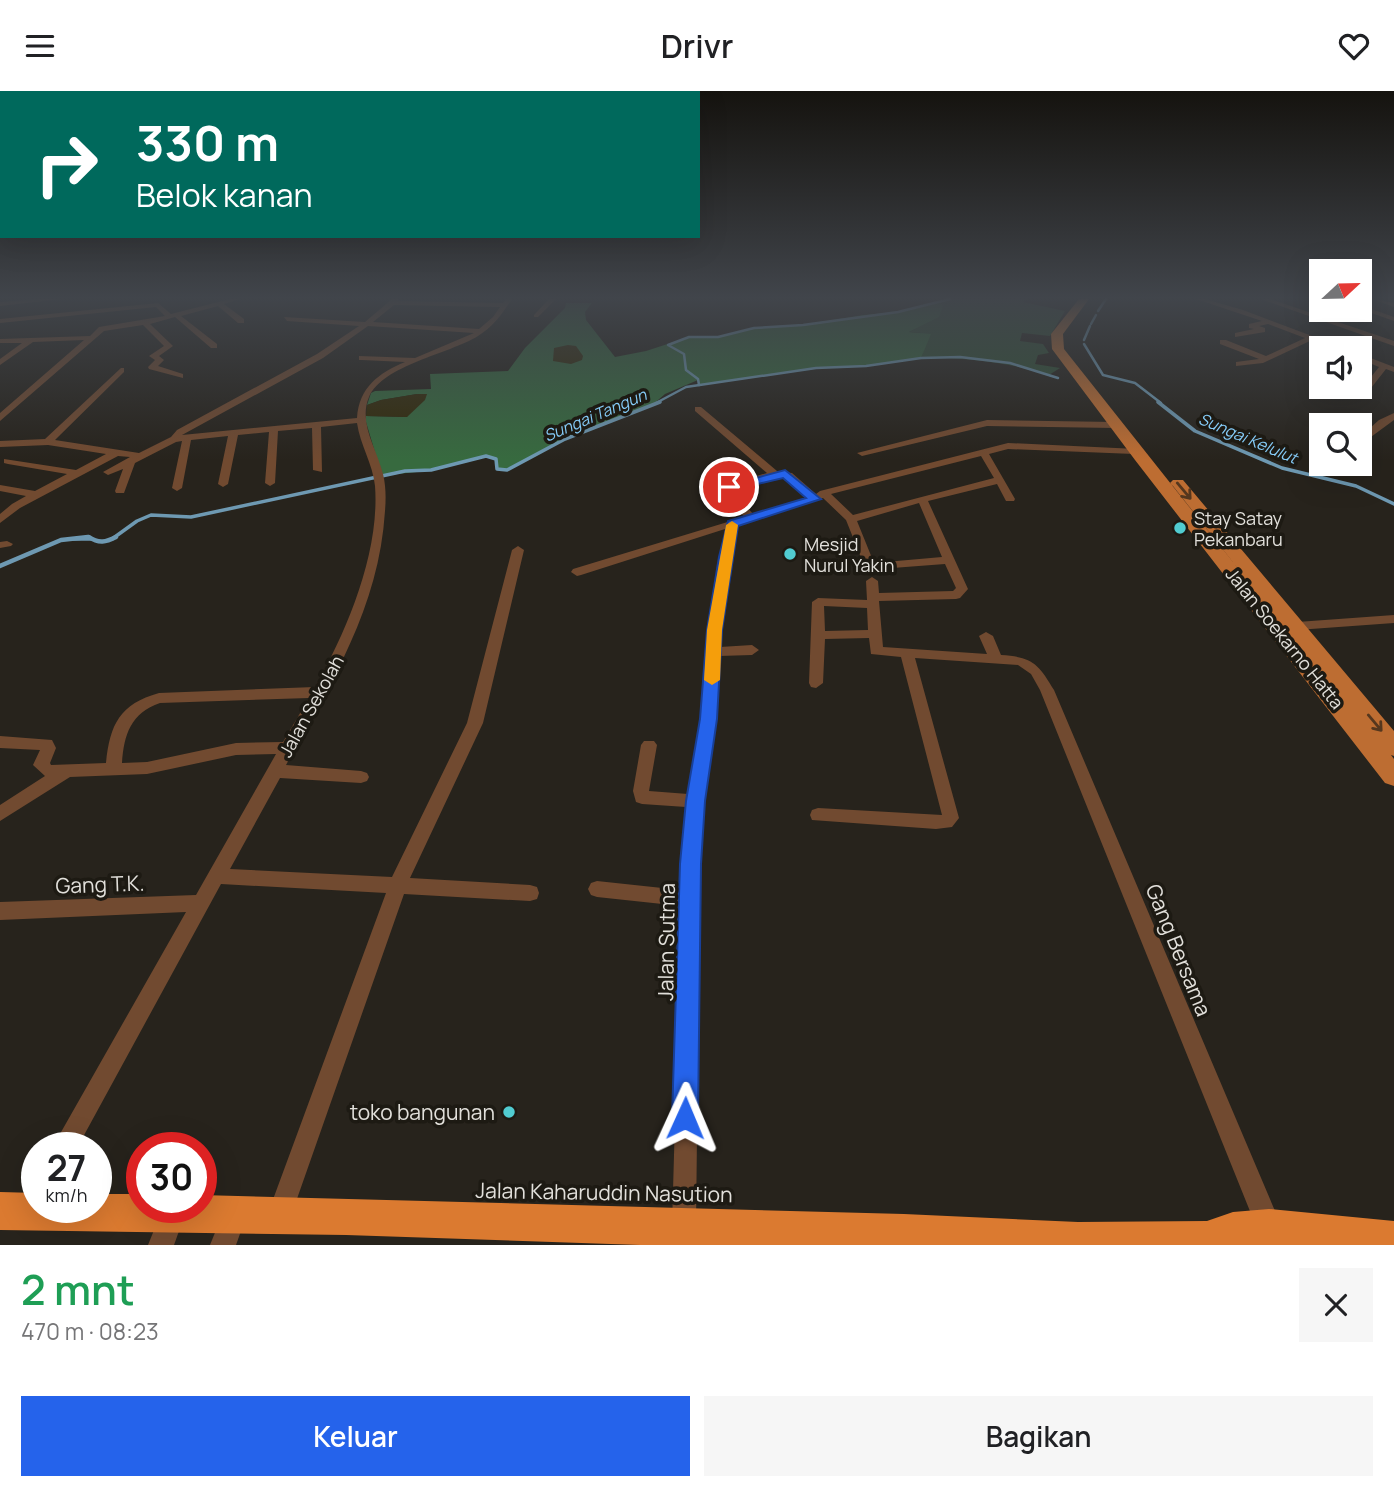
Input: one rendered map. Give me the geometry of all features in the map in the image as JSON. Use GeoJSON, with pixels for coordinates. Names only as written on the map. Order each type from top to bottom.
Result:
{"type":"FeatureCollection","features":[{"type":"Feature","properties":{"kind":"highway","name":"Jalan Kaharuddin Nasution"},"geometry":{"type":"LineString","coordinates":[[112,1220],[167,1229],[230,1229],[279,1214],[470,1234],[684,1227],[814,1238],[1114,1243],[1215,1243],[1234,1231],[1269,1228],[1394,1240]]}},
{"type":"Feature","properties":{"kind":"main road","name":"Jalan Soekarno Hatta"},"geometry":{"type":"LineString","coordinates":[[1061,353],[1133,451],[1283,633],[1394,776]]}},
{"type":"Feature","properties":{"kind":"main road","name":"Jalan Soekarno Hatta"},"geometry":{"type":"LineString","coordinates":[[1076,353],[1131,427],[1394,747]]}},
{"type":"Feature","properties":{"kind":"main road"},"geometry":{"type":"LineString","coordinates":[[1196,529],[1216,529]]}},
{"type":"Feature","properties":{"kind":"street"},"geometry":{"type":"LineString","coordinates":[[0,418],[74,353]]}},
{"type":"Feature","properties":{"kind":"street"},"geometry":{"type":"LineString","coordinates":[[158,353],[153,356],[160,360],[152,367],[180,376]]}},
{"type":"Feature","properties":{"kind":"street"},"geometry":{"type":"LineString","coordinates":[[108,472],[174,439],[180,432],[324,353]]}},
{"type":"Feature","properties":{"kind":"street","name":"Jalan Sekolah"},"geometry":{"type":"LineString","coordinates":[[73,1132],[320,692],[341,653],[358,612],[376,536],[378,477],[368,451],[360,407],[370,387],[435,353]]}},
{"type":"Feature","properties":{"kind":"street"},"geometry":{"type":"LineString","coordinates":[[1250,353],[1266,359]]}},
{"type":"Feature","properties":{"kind":"street"},"geometry":{"type":"LineString","coordinates":[[1239,364],[1282,353]]}},
{"type":"Feature","properties":{"kind":"street"},"geometry":{"type":"LineString","coordinates":[[362,358],[417,361]]}},
{"type":"Feature","properties":{"kind":"street"},"geometry":{"type":"LineString","coordinates":[[1372,361],[1394,370]]}},
{"type":"Feature","properties":{"kind":"street"},"geometry":{"type":"LineString","coordinates":[[1372,381],[1384,366]]}},
{"type":"Feature","properties":{"kind":"street"},"geometry":{"type":"LineString","coordinates":[[48,442],[121,370]]}},
{"type":"Feature","properties":{"kind":"street"},"geometry":{"type":"LineString","coordinates":[[698,409],[774,474]]}},
{"type":"Feature","properties":{"kind":"street"},"geometry":{"type":"LineString","coordinates":[[1372,431],[1394,416]]}},
{"type":"Feature","properties":{"kind":"street"},"geometry":{"type":"LineString","coordinates":[[174,439],[361,420]]}},
{"type":"Feature","properties":{"kind":"street"},"geometry":{"type":"LineString","coordinates":[[316,424],[318,470]]}},
{"type":"Feature","properties":{"kind":"street"},"geometry":{"type":"LineString","coordinates":[[862,453],[998,435],[1115,425]]}},
{"type":"Feature","properties":{"kind":"street"},"geometry":{"type":"LineString","coordinates":[[270,483],[274,428]]}},
{"type":"Feature","properties":{"kind":"street"},"geometry":{"type":"LineString","coordinates":[[223,484],[234,432]]}},
{"type":"Feature","properties":{"kind":"street"},"geometry":{"type":"LineString","coordinates":[[998,435],[1133,451]]}},
{"type":"Feature","properties":{"kind":"street"},"geometry":{"type":"LineString","coordinates":[[577,572],[742,517],[984,453],[998,435]]}},
{"type":"Feature","properties":{"kind":"street"},"geometry":{"type":"LineString","coordinates":[[177,488],[187,438]]}},
{"type":"Feature","properties":{"kind":"street"},"geometry":{"type":"LineString","coordinates":[[0,444],[48,442],[136,459]]}},
{"type":"Feature","properties":{"kind":"street"},"geometry":{"type":"LineString","coordinates":[[0,520],[16,506],[115,453]]}},
{"type":"Feature","properties":{"kind":"street"},"geometry":{"type":"LineString","coordinates":[[984,453],[1010,499]]}},
{"type":"Feature","properties":{"kind":"street"},"geometry":{"type":"LineString","coordinates":[[120,491],[136,459]]}},
{"type":"Feature","properties":{"kind":"street"},"geometry":{"type":"LineString","coordinates":[[8,461],[77,473]]}},
{"type":"Feature","properties":{"kind":"street"},"geometry":{"type":"LineString","coordinates":[[729,487],[774,474],[788,474],[851,519],[870,567],[949,560]]}},
{"type":"Feature","properties":{"kind":"street"},"geometry":{"type":"LineString","coordinates":[[851,519],[1000,480]]}},
{"type":"Feature","properties":{"kind":"street"},"geometry":{"type":"LineString","coordinates":[[0,488],[37,495]]}},
{"type":"Feature","properties":{"kind":"street"},"geometry":{"type":"LineString","coordinates":[[816,683],[818,602],[872,601],[961,593],[962,589],[922,499]]}},
{"type":"Feature","properties":{"kind":"street","name":"Jalan Sutma"},"geometry":{"type":"LineString","coordinates":[[684,1227],[689,899],[695,801],[709,719],[715,630],[742,517]]}},
{"type":"Feature","properties":{"kind":"street"},"geometry":{"type":"LineString","coordinates":[[279,1214],[397,887],[475,723],[519,550]]}},
{"type":"Feature","properties":{"kind":"street"},"geometry":{"type":"LineString","coordinates":[[818,635],[874,634],[872,581]]}},
{"type":"Feature","properties":{"kind":"street"},"geometry":{"type":"LineString","coordinates":[[1297,626],[1394,619]]}},
{"type":"Feature","properties":{"kind":"street","name":"Gang Bersama"},"geometry":{"type":"LineString","coordinates":[[874,634],[876,651],[1021,661],[1036,671],[1269,1228]]}},
{"type":"Feature","properties":{"kind":"street"},"geometry":{"type":"LineString","coordinates":[[986,636],[996,660]]}},
{"type":"Feature","properties":{"kind":"street"},"geometry":{"type":"LineString","coordinates":[[714,652],[752,650]]}},
{"type":"Feature","properties":{"kind":"street"},"geometry":{"type":"LineString","coordinates":[[818,815],[936,822],[946,822],[951,818],[908,654]]}},
{"type":"Feature","properties":{"kind":"street"},"geometry":{"type":"LineString","coordinates":[[113,769],[117,737],[123,722],[131,710],[144,701],[159,698],[320,692]]}},
{"type":"Feature","properties":{"kind":"street"},"geometry":{"type":"LineString","coordinates":[[0,742],[47,744],[41,765],[43,769],[66,771],[176,764],[236,749],[288,748]]}},
{"type":"Feature","properties":{"kind":"street"},"geometry":{"type":"LineString","coordinates":[[649,745],[642,797],[695,801]]}},
{"type":"Feature","properties":{"kind":"street"},"geometry":{"type":"LineString","coordinates":[[0,814],[66,771]]}},
{"type":"Feature","properties":{"kind":"street"},"geometry":{"type":"LineString","coordinates":[[276,771],[361,776]]}},
{"type":"Feature","properties":{"kind":"street"},"geometry":{"type":"LineString","coordinates":[[216,876],[530,893]]}},
{"type":"Feature","properties":{"kind":"street"},"geometry":{"type":"LineString","coordinates":[[597,889],[689,899]]}},
{"type":"Feature","properties":{"kind":"street","name":"Gang T.K."},"geometry":{"type":"LineString","coordinates":[[0,911],[201,903]]}},
{"type":"Feature","properties":{"kind":"green space"},"geometry":{"type":"Polygon","coordinates":[[[521,353],[612,353],[615,357],[636,353],[923,353],[921,358],[866,366],[816,368],[699,385],[698,380],[665,394],[650,407],[565,439],[507,470],[497,469],[496,459],[480,458],[431,470],[382,476],[366,416],[407,417],[417,394],[367,405],[371,393],[431,389],[430,374],[508,371],[521,353]]]}},
{"type":"Feature","properties":{"kind":"green space"},"geometry":{"type":"Polygon","coordinates":[[[923,353],[1049,353],[1038,355],[1035,364],[1060,368],[1049,375],[986,361],[921,358],[923,353]]]}},
{"type":"Feature","properties":{"kind":"sand"},"geometry":{"type":"Polygon","coordinates":[[[554,353],[581,353],[583,356],[582,360],[571,364],[553,361],[554,353]]]}},
{"type":"Feature","properties":{"kind":"sand"},"geometry":{"type":"Polygon","coordinates":[[[427,394],[425,400],[407,417],[366,416],[367,405],[427,394]]]}},
{"type":"Feature","properties":{"kind":"waterway"},"geometry":{"type":"LineString","coordinates":[[682,353],[686,370],[698,379],[699,385]]}},
{"type":"Feature","properties":{"kind":"waterway","name":"Sungai Kelulut"},"geometry":{"type":"LineString","coordinates":[[1089,353],[1103,375],[1135,383],[1161,403]]}},
{"type":"Feature","properties":{"kind":"waterway","name":"Sungai Tangun"},"geometry":{"type":"LineString","coordinates":[[656,403],[686,387],[816,368],[866,366],[921,358],[960,357],[1010,363],[1058,378]]}},
{"type":"Feature","properties":{"kind":"waterway","name":"Sungai Tangun"},"geometry":{"type":"LineString","coordinates":[[113,538],[137,521],[151,515],[191,517],[405,471],[431,470],[486,456],[496,459],[497,469],[507,470],[565,439],[660,402]]}},
{"type":"Feature","properties":{"kind":"waterway","name":"Sungai Kelulut"},"geometry":{"type":"LineString","coordinates":[[1158,402],[1195,431],[1282,468],[1356,486],[1394,504]]}},
{"type":"Feature","properties":{"kind":"waterway","name":"Sungai Tangun"},"geometry":{"type":"LineString","coordinates":[[0,566],[61,540],[88,537]]}},
{"type":"Feature","properties":{"kind":"waterway","name":"Sungai Tangun"},"geometry":{"type":"LineString","coordinates":[[89,537],[96,541],[113,538]]}},
{"type":"Feature","properties":{"kind":"waterway","name":"Sungai Tangun"},"geometry":{"type":"LineString","coordinates":[[72,539],[92,539]]}},
{"type":"Feature","properties":{"kind":"slow traffic"},"geometry":{"type":"LineString","coordinates":[[712,680],[715,630],[732,525]]}},
{"type":"Feature","properties":{"kind":"place","name":"Stay Satay Pekanbaru"},"geometry":{"type":"Point","coordinates":[1180,528]}},
{"type":"Feature","properties":{"kind":"place","name":"Mesjid Nurul Yakin"},"geometry":{"type":"Point","coordinates":[790,554]}},
{"type":"Feature","properties":{"kind":"place","name":"toko bangunan"},"geometry":{"type":"Point","coordinates":[509,1112]}},
{"type":"Feature","properties":{"kind":"route"},"geometry":{"type":"LineString","coordinates":[[685,1118],[689,899],[695,801],[709,719],[715,630],[732,523],[815,499],[788,474],[774,474],[729,487]]}}]}
